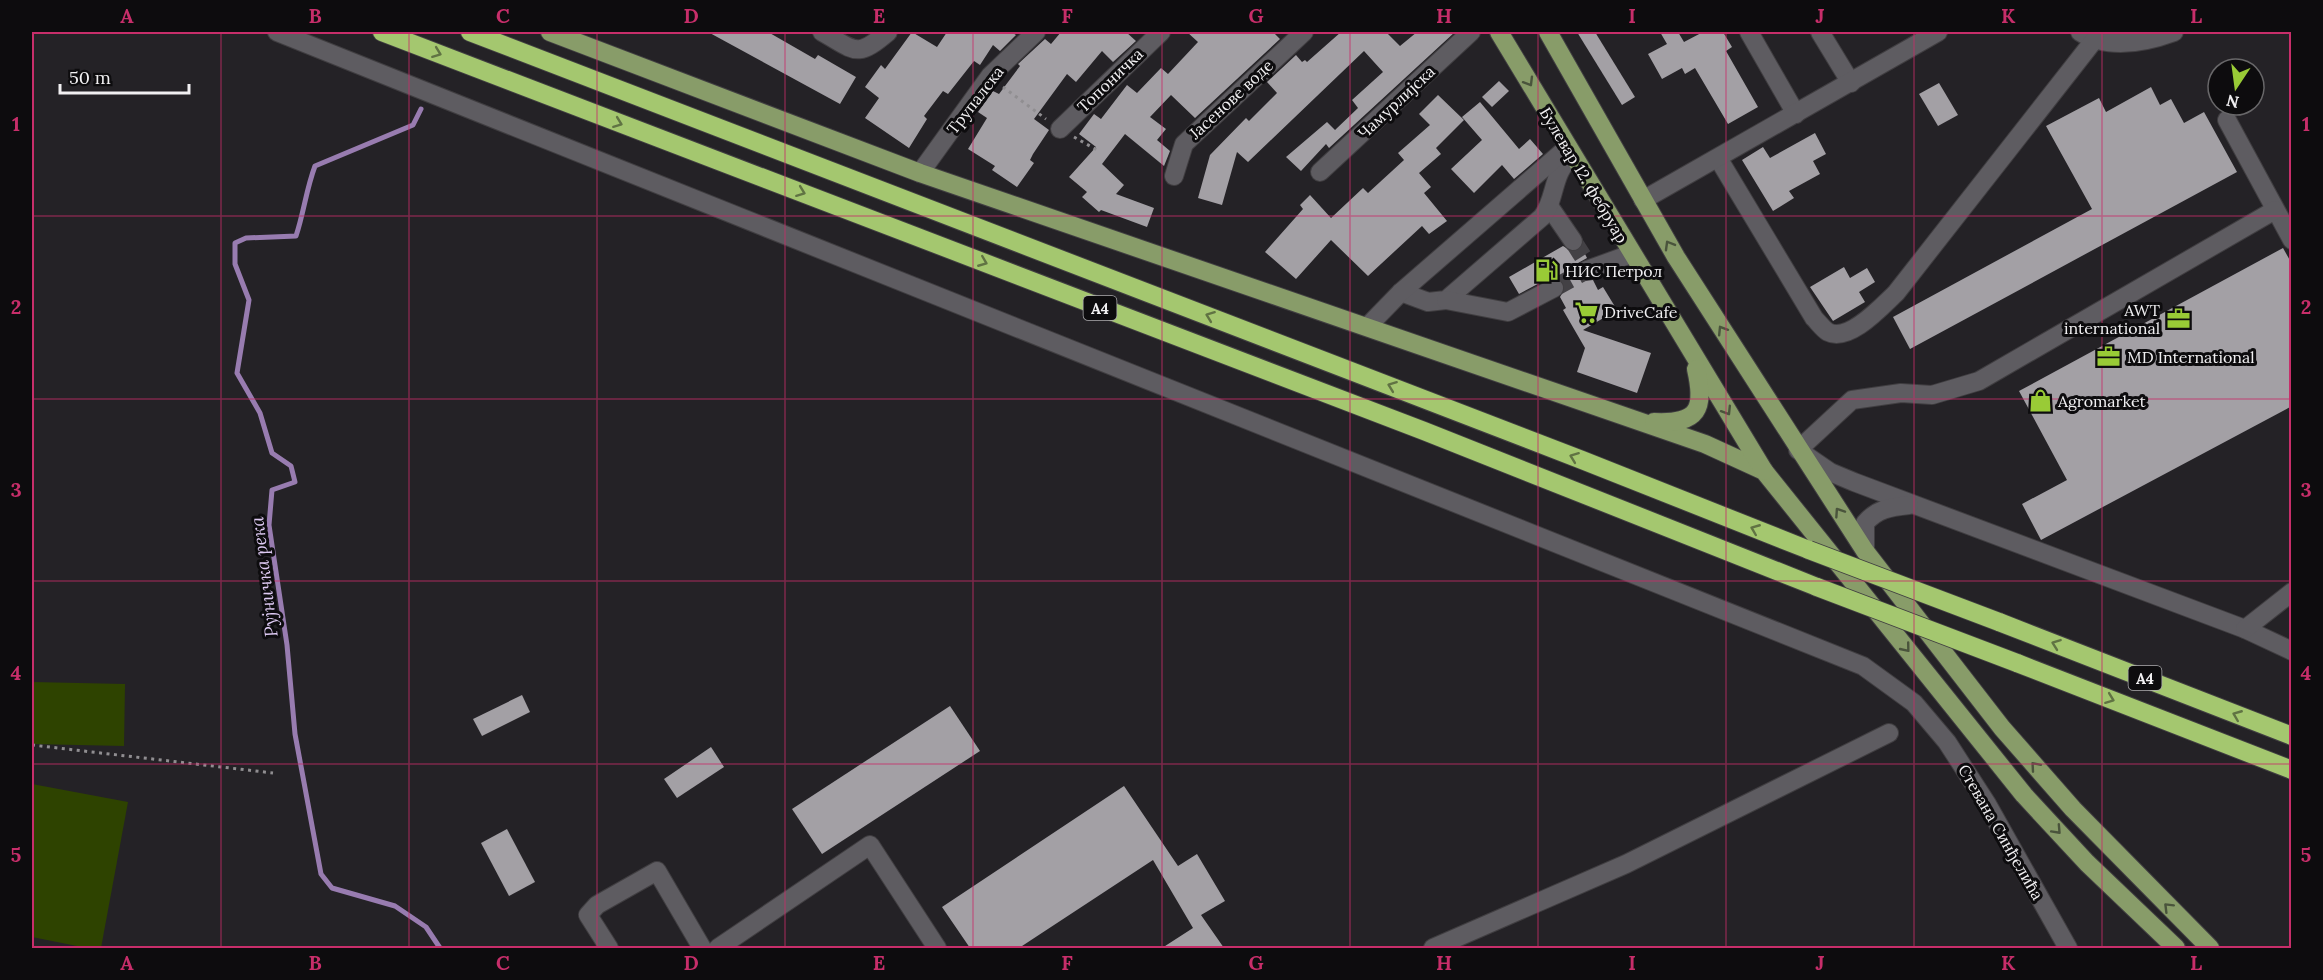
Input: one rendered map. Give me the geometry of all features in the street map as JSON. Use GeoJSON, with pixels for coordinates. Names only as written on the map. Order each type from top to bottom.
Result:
{"type":"FeatureCollection","features":[{"type":"Feature","properties":{"kind":"highway","name":"A4"},"geometry":{"type":"LineString","coordinates":[[382,32],[1424,431],[1817,588],[2292,770]]}},
{"type":"Feature","properties":{"kind":"highway","name":"A4"},"geometry":{"type":"LineString","coordinates":[[470,32],[2292,736]]}},
{"type":"Feature","properties":{"kind":"main road"},"geometry":{"type":"LineString","coordinates":[[550,32],[920,173],[1705,444],[1764,471]]}},
{"type":"Feature","properties":{"kind":"main road","name":"Булевар 12. фебруар"},"geometry":{"type":"LineString","coordinates":[[1499,32],[1764,471],[2024,795],[2087,863],[2176,948]]}},
{"type":"Feature","properties":{"kind":"main road"},"geometry":{"type":"LineString","coordinates":[[1548,32],[1676,257],[1865,551],[2002,728],[2073,809],[2210,948]]}},
{"type":"Feature","properties":{"kind":"main road"},"geometry":{"type":"LineString","coordinates":[[1636,421],[1678,422],[1697,411],[1701,396],[1694,358]]}},
{"type":"Feature","properties":{"kind":"street","name":"Стевана Синђелића"},"geometry":{"type":"LineString","coordinates":[[277,32],[1831,651],[1863,666],[1887,682],[1929,718],[1987,804],[2068,948]]}},
{"type":"Feature","properties":{"kind":"street"},"geometry":{"type":"LineString","coordinates":[[822,32],[861,51],[870,47],[888,32]]}},
{"type":"Feature","properties":{"kind":"street","name":"Трупалска"},"geometry":{"type":"LineString","coordinates":[[920,173],[990,76],[1036,32]]}},
{"type":"Feature","properties":{"kind":"street","name":"Топоничка"},"geometry":{"type":"LineString","coordinates":[[1060,129],[1161,32]]}},
{"type":"Feature","properties":{"kind":"street","name":"Јасенове воде"},"geometry":{"type":"LineString","coordinates":[[1174,176],[1184,144],[1304,32]]}},
{"type":"Feature","properties":{"kind":"street","name":"Чамурлијска"},"geometry":{"type":"LineString","coordinates":[[1320,172],[1471,32]]}},
{"type":"Feature","properties":{"kind":"street"},"geometry":{"type":"LineString","coordinates":[[1749,32],[1796,114]]}},
{"type":"Feature","properties":{"kind":"street"},"geometry":{"type":"LineString","coordinates":[[1820,32],[1851,83]]}},
{"type":"Feature","properties":{"kind":"street"},"geometry":{"type":"LineString","coordinates":[[1643,200],[1938,32]]}},
{"type":"Feature","properties":{"kind":"street"},"geometry":{"type":"LineString","coordinates":[[1718,158],[1814,318],[1828,332],[1839,334],[1860,325],[1896,294],[2087,35],[2108,43],[2138,42],[2174,32]]}},
{"type":"Feature","properties":{"kind":"street"},"geometry":{"type":"LineString","coordinates":[[2227,120],[2292,240]]}},
{"type":"Feature","properties":{"kind":"street"},"geometry":{"type":"LineString","coordinates":[[1446,300],[1542,217],[1549,206],[1556,178],[1570,152]]}},
{"type":"Feature","properties":{"kind":"street"},"geometry":{"type":"LineString","coordinates":[[1368,326],[1401,292],[1570,152]]}},
{"type":"Feature","properties":{"kind":"street"},"geometry":{"type":"LineString","coordinates":[[1549,206],[1572,241]]}},
{"type":"Feature","properties":{"kind":"street"},"geometry":{"type":"LineString","coordinates":[[2275,210],[1979,381],[1932,394],[1901,393],[1852,400],[1798,450],[1830,472],[2245,629],[2292,651]]}},
{"type":"Feature","properties":{"kind":"street"},"geometry":{"type":"LineString","coordinates":[[1588,267],[1631,254]]}},
{"type":"Feature","properties":{"kind":"street"},"geometry":{"type":"LineString","coordinates":[[1401,292],[1428,302],[1446,300],[1508,312],[1554,288]]}},
{"type":"Feature","properties":{"kind":"street"},"geometry":{"type":"LineString","coordinates":[[1865,551],[1864,523],[1872,514],[1885,507],[1910,504]]}},
{"type":"Feature","properties":{"kind":"street"},"geometry":{"type":"LineString","coordinates":[[2245,629],[2292,592]]}},
{"type":"Feature","properties":{"kind":"street"},"geometry":{"type":"LineString","coordinates":[[1433,948],[1626,864],[1889,733]]}},
{"type":"Feature","properties":{"kind":"street"},"geometry":{"type":"LineString","coordinates":[[718,948],[870,845],[938,948]]}},
{"type":"Feature","properties":{"kind":"street"},"geometry":{"type":"LineString","coordinates":[[609,948],[588,915],[597,905],[657,871],[702,948]]}},
{"type":"Feature","properties":{"kind":"path"},"geometry":{"type":"LineString","coordinates":[[990,76],[1060,129],[1097,150]]}},
{"type":"Feature","properties":{"kind":"path"},"geometry":{"type":"LineString","coordinates":[[32,745],[273,773]]}},
{"type":"Feature","properties":{"kind":"green space"},"geometry":{"type":"Polygon","coordinates":[[[32,682],[125,684],[124,746],[32,744],[32,682]]]}},
{"type":"Feature","properties":{"kind":"green space"},"geometry":{"type":"Polygon","coordinates":[[[32,784],[128,802],[101,948],[87,948],[32,937],[32,784]]]}},
{"type":"Feature","properties":{"kind":"building"},"geometry":{"type":"Polygon","coordinates":[[[708,32],[768,32],[815,59],[818,55],[856,77],[840,104],[708,32]]]}},
{"type":"Feature","properties":{"kind":"building"},"geometry":{"type":"Polygon","coordinates":[[[912,32],[937,47],[947,32],[1011,32],[1016,35],[1000,51],[993,45],[980,65],[974,61],[948,94],[943,91],[924,116],[927,119],[909,148],[865,118],[879,98],[865,87],[881,65],[885,69],[912,32]]]}},
{"type":"Feature","properties":{"kind":"building"},"geometry":{"type":"Polygon","coordinates":[[[1061,32],[1126,32],[1136,41],[1113,62],[1102,51],[1076,82],[1067,74],[1034,119],[1049,130],[1030,160],[1034,163],[1017,187],[992,170],[995,166],[968,149],[987,118],[978,112],[993,91],[999,94],[1020,66],[1018,64],[1045,39],[1051,44],[1061,32]]]}},
{"type":"Feature","properties":{"kind":"building"},"geometry":{"type":"Polygon","coordinates":[[[1187,32],[1273,32],[1280,39],[1195,118],[1171,95],[1150,117],[1166,129],[1157,140],[1170,151],[1164,166],[1125,134],[1102,164],[1124,185],[1116,194],[1154,208],[1147,227],[1101,210],[1099,212],[1082,197],[1087,192],[1069,177],[1096,147],[1079,134],[1094,114],[1101,119],[1127,85],[1137,93],[1161,68],[1168,74],[1198,42],[1187,32]]]}},
{"type":"Feature","properties":{"kind":"building"},"geometry":{"type":"Polygon","coordinates":[[[1341,32],[1386,32],[1400,46],[1417,32],[1455,32],[1329,148],[1326,144],[1301,171],[1286,157],[1327,122],[1335,130],[1358,108],[1352,100],[1383,72],[1364,51],[1248,162],[1237,152],[1222,205],[1198,198],[1210,155],[1246,118],[1249,121],[1277,93],[1267,82],[1296,55],[1302,62],[1305,60],[1307,62],[1341,32]]]}},
{"type":"Feature","properties":{"kind":"building"},"geometry":{"type":"Polygon","coordinates":[[[1577,32],[1595,32],[1635,97],[1622,105],[1577,32]]]}},
{"type":"Feature","properties":{"kind":"building"},"geometry":{"type":"Polygon","coordinates":[[[1660,32],[1678,32],[1684,42],[1703,32],[1723,32],[1732,47],[1726,51],[1758,107],[1728,124],[1695,68],[1685,74],[1682,68],[1662,79],[1648,54],[1667,44],[1660,32]]]}},
{"type":"Feature","properties":{"kind":"building"},"geometry":{"type":"Polygon","coordinates":[[[1499,81],[1509,91],[1492,107],[1482,97],[1499,81]]]}},
{"type":"Feature","properties":{"kind":"building"},"geometry":{"type":"Polygon","coordinates":[[[1939,83],[1958,115],[1938,126],[1919,94],[1939,83]]]}},
{"type":"Feature","properties":{"kind":"building"},"geometry":{"type":"Polygon","coordinates":[[[2151,87],[2160,105],[2171,99],[2184,123],[2204,112],[2237,172],[1910,349],[1893,317],[2092,209],[2046,126],[2099,98],[2106,112],[2151,87]]]}},
{"type":"Feature","properties":{"kind":"building"},"geometry":{"type":"Polygon","coordinates":[[[1438,95],[1464,120],[1436,148],[1441,154],[1419,173],[1431,187],[1424,193],[1447,221],[1429,234],[1422,226],[1368,276],[1331,240],[1296,279],[1265,252],[1303,209],[1300,205],[1310,195],[1331,218],[1363,188],[1368,193],[1404,160],[1398,153],[1430,125],[1419,114],[1438,95]]]}},
{"type":"Feature","properties":{"kind":"building"},"geometry":{"type":"Polygon","coordinates":[[[1480,102],[1519,149],[1530,139],[1543,154],[1514,179],[1502,165],[1474,193],[1451,169],[1482,140],[1462,117],[1480,102]]]}},
{"type":"Feature","properties":{"kind":"building"},"geometry":{"type":"Polygon","coordinates":[[[1815,133],[1826,154],[1813,161],[1820,174],[1789,191],[1794,198],[1773,211],[1742,160],[1763,147],[1770,158],[1815,133]]]}},
{"type":"Feature","properties":{"kind":"building"},"geometry":{"type":"Polygon","coordinates":[[[1563,246],[1573,252],[1582,248],[1587,258],[1578,263],[1577,274],[1584,281],[1593,280],[1598,290],[1603,287],[1617,310],[1583,330],[1651,353],[1637,393],[1577,372],[1585,348],[1563,310],[1566,308],[1560,297],[1565,288],[1560,279],[1549,278],[1519,294],[1509,277],[1563,246]]]}},
{"type":"Feature","properties":{"kind":"building"},"geometry":{"type":"Polygon","coordinates":[[[2283,248],[2292,264],[2292,406],[2041,540],[2022,504],[2067,480],[2019,391],[2283,248]]]}},
{"type":"Feature","properties":{"kind":"building"},"geometry":{"type":"Polygon","coordinates":[[[1844,267],[1850,278],[1867,268],[1875,282],[1859,292],[1865,302],[1833,321],[1810,287],[1844,267]]]}},
{"type":"Feature","properties":{"kind":"building"},"geometry":{"type":"Polygon","coordinates":[[[522,695],[530,712],[482,736],[473,719],[522,695]]]}},
{"type":"Feature","properties":{"kind":"building"},"geometry":{"type":"Polygon","coordinates":[[[950,706],[980,751],[822,854],[792,809],[950,706]]]}},
{"type":"Feature","properties":{"kind":"building"},"geometry":{"type":"Polygon","coordinates":[[[711,747],[724,767],[677,798],[664,779],[711,747]]]}},
{"type":"Feature","properties":{"kind":"building"},"geometry":{"type":"Polygon","coordinates":[[[1124,786],[1178,866],[1197,854],[1225,901],[1201,915],[1224,948],[1162,948],[1193,928],[1153,860],[1019,948],[970,948],[942,907],[1124,786]]]}},
{"type":"Feature","properties":{"kind":"building"},"geometry":{"type":"Polygon","coordinates":[[[507,829],[535,882],[509,896],[481,843],[507,829]]]}},
{"type":"Feature","properties":{"kind":"waterway","name":"Рујничка река"},"geometry":{"type":"LineString","coordinates":[[421,109],[413,125],[315,166],[296,236],[246,238],[235,243],[235,264],[249,300],[237,373],[260,413],[272,453],[291,466],[295,482],[272,490],[269,525],[287,645],[295,734],[321,874],[332,888],[395,906],[426,927],[440,948]]}},
{"type":"Feature","properties":{"kind":"tunnel"},"geometry":{"type":"LineString","coordinates":[[1573,241],[1587,263]]}},
{"type":"Feature","properties":{"kind":"tunnel"},"geometry":{"type":"LineString","coordinates":[[1554,288],[1587,270]]}},
{"type":"Feature","properties":{"kind":"place","name":"НИС Петрол"},"geometry":{"type":"Point","coordinates":[1547,271]}},
{"type":"Feature","properties":{"kind":"place","name":"DriveCafe"},"geometry":{"type":"Point","coordinates":[1586,312]}},
{"type":"Feature","properties":{"kind":"place","name":"AWT international"},"geometry":{"type":"Point","coordinates":[2178,319]}},
{"type":"Feature","properties":{"kind":"place","name":"MD International"},"geometry":{"type":"Point","coordinates":[2109,357]}},
{"type":"Feature","properties":{"kind":"place","name":"Agromarket"},"geometry":{"type":"Point","coordinates":[2040,401]}}]}
